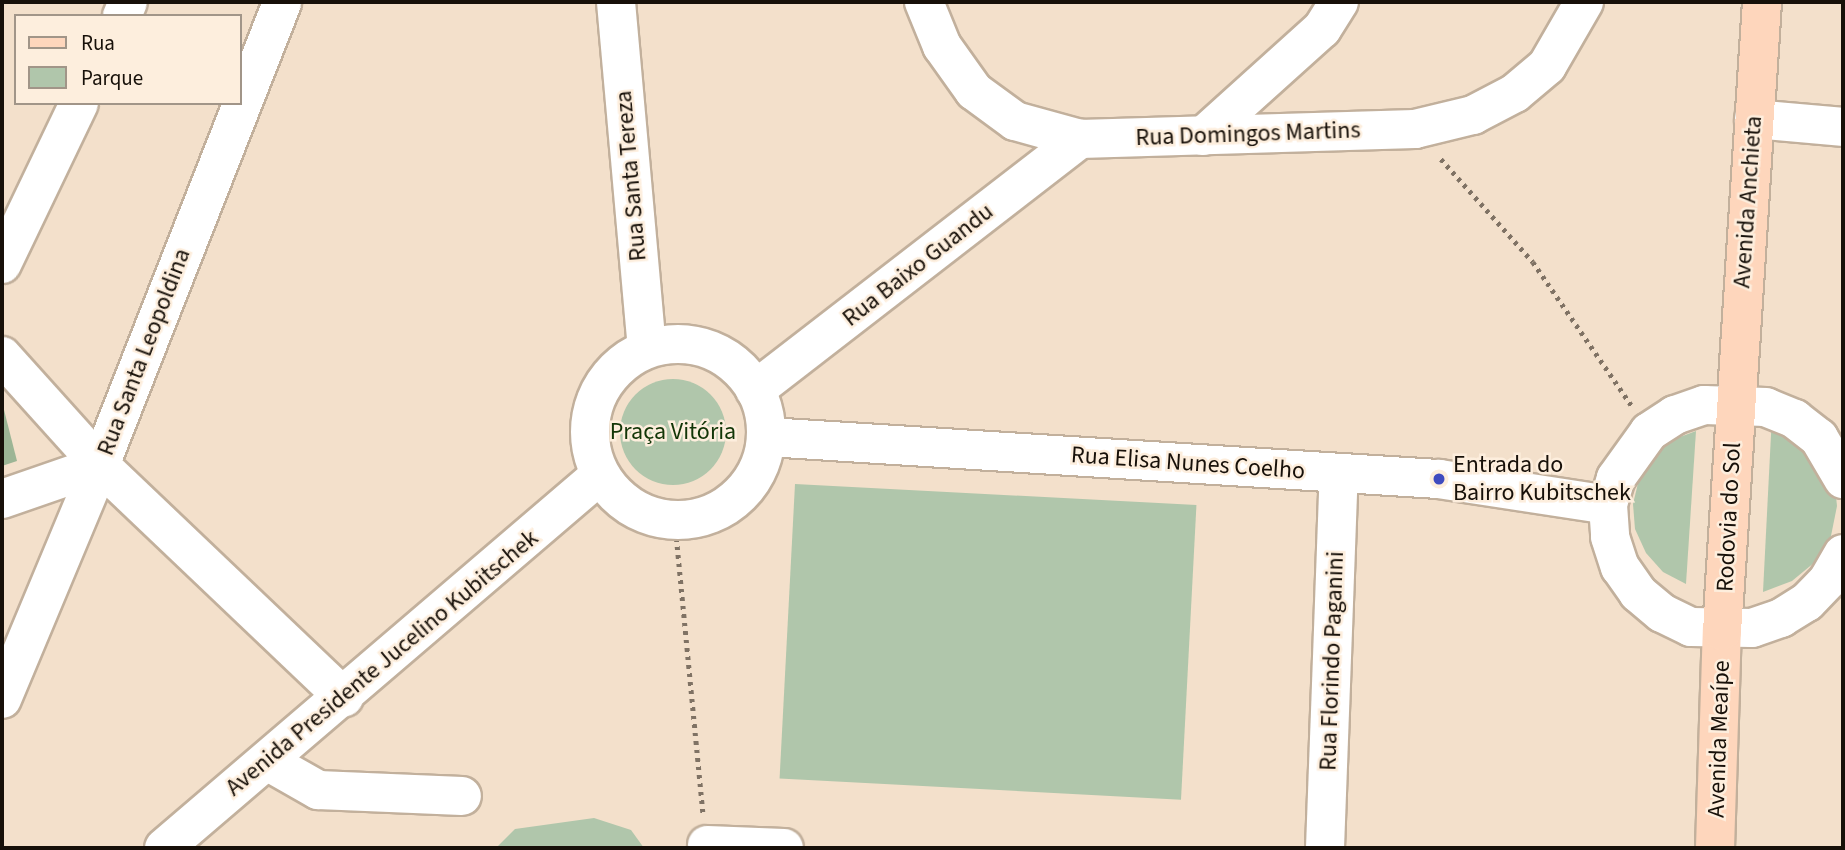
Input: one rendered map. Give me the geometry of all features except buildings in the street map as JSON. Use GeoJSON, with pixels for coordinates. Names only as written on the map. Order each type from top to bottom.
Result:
{"type":"FeatureCollection","features":[{"type":"Feature","properties":{"kind":"main road","name":"Avenida Anchieta"},"geometry":{"type":"LineString","coordinates":[[1735,403],[1762,2]]}},
{"type":"Feature","properties":{"kind":"main road","name":"Rodovia do Sol"},"geometry":{"type":"LineString","coordinates":[[1722,631],[1735,403]]}},
{"type":"Feature","properties":{"kind":"main road","name":"Avenida Meaípe"},"geometry":{"type":"LineString","coordinates":[[1715,848],[1722,631]]}},
{"type":"Feature","properties":{"kind":"street","name":"Rua Santa Leopoldina"},"geometry":{"type":"LineString","coordinates":[[242,104],[282,2]]}},
{"type":"Feature","properties":{"kind":"street","name":"Rua Santa Tereza"},"geometry":{"type":"LineString","coordinates":[[616,2],[647,349]]}},
{"type":"Feature","properties":{"kind":"street","name":"Rua Domingos Martins"},"geometry":{"type":"LineString","coordinates":[[924,2],[942,46],[974,91],[1015,121],[1080,139],[1415,129],[1473,115],[1515,93],[1547,66],[1584,2]]}},
{"type":"Feature","properties":{"kind":"street"},"geometry":{"type":"LineString","coordinates":[[1203,136],[1322,29],[1339,2]]}},
{"type":"Feature","properties":{"kind":"street"},"geometry":{"type":"LineString","coordinates":[[2,264],[78,105]]}},
{"type":"Feature","properties":{"kind":"street","name":"Rua Santa Leopoldina"},"geometry":{"type":"LineString","coordinates":[[2,699],[100,465],[242,105]]}},
{"type":"Feature","properties":{"kind":"street"},"geometry":{"type":"LineString","coordinates":[[1754,119],[1843,127]]}},
{"type":"Feature","properties":{"kind":"street","name":"Rua Baixo Guandu"},"geometry":{"type":"LineString","coordinates":[[755,390],[1080,139]]}},
{"type":"Feature","properties":{"kind":"street"},"geometry":{"type":"LineString","coordinates":[[674,344],[702,347],[728,359],[755,390],[767,437],[761,464],[747,488],[727,506],[702,518],[674,521],[644,515],[618,499],[600,475],[590,446],[590,416],[601,388],[621,365],[647,349],[674,344]]}},
{"type":"Feature","properties":{"kind":"street"},"geometry":{"type":"LineString","coordinates":[[2,356],[100,465],[344,697]]}},
{"type":"Feature","properties":{"kind":"street"},"geometry":{"type":"LineString","coordinates":[[1843,479],[1819,438],[1795,419],[1766,407],[1735,403],[1704,405],[1675,415],[1649,432],[1616,478],[1608,505],[1617,557],[1638,593],[1662,613],[1691,627],[1722,631],[1752,628],[1782,618],[1807,602],[1828,580],[1843,554]]}},
{"type":"Feature","properties":{"kind":"street","name":"Rua Elisa Nunes Coelho"},"geometry":{"type":"LineString","coordinates":[[767,437],[1439,479],[1608,505]]}},
{"type":"Feature","properties":{"kind":"street"},"geometry":{"type":"LineString","coordinates":[[2,499],[100,465]]}},
{"type":"Feature","properties":{"kind":"street","name":"Rua Florindo Paganini"},"geometry":{"type":"LineString","coordinates":[[1325,848],[1339,473]]}},
{"type":"Feature","properties":{"kind":"street","name":"Avenida Presidente Jucelino Kubitschek"},"geometry":{"type":"LineString","coordinates":[[164,848],[344,697],[600,475]]}},
{"type":"Feature","properties":{"kind":"street"},"geometry":{"type":"LineString","coordinates":[[267,761],[318,790],[462,796]]}},
{"type":"Feature","properties":{"kind":"street"},"geometry":{"type":"LineString","coordinates":[[707,845],[784,848]]}},
{"type":"Feature","properties":{"kind":"path"},"geometry":{"type":"LineString","coordinates":[[1415,129],[1533,262],[1649,432]]}},
{"type":"Feature","properties":{"kind":"path"},"geometry":{"type":"LineString","coordinates":[[674,521],[707,845]]}},
{"type":"Feature","properties":{"kind":"green space","name":"Praça Vitória"},"geometry":{"type":"Polygon","coordinates":[[[673,379],[693,383],[711,394],[722,412],[726,432],[722,452],[711,470],[693,481],[673,485],[653,481],[635,470],[624,452],[620,432],[624,412],[635,394],[653,383],[673,379]]]}},
{"type":"Feature","properties":{"kind":"green space"},"geometry":{"type":"Polygon","coordinates":[[[2,402],[17,461],[2,466],[2,402]]]}},
{"type":"Feature","properties":{"kind":"green space"},"geometry":{"type":"Polygon","coordinates":[[[1772,415],[1834,477],[1837,506],[1831,536],[1815,562],[1792,581],[1763,592],[1772,415]]]}},
{"type":"Feature","properties":{"kind":"green space"},"geometry":{"type":"Polygon","coordinates":[[[1696,431],[1686,584],[1663,572],[1646,553],[1635,529],[1633,504],[1639,479],[1652,457],[1672,440],[1696,431]]]}},
{"type":"Feature","properties":{"kind":"green space"},"geometry":{"type":"Polygon","coordinates":[[[795,484],[1196,505],[1181,800],[780,779],[795,484]]]}},
{"type":"Feature","properties":{"kind":"green space"},"geometry":{"type":"Polygon","coordinates":[[[594,818],[631,830],[644,848],[496,848],[515,829],[594,818]]]}},
{"type":"Feature","properties":{"kind":"place","name":"Entrada do Bairro Kubitschek"},"geometry":{"type":"Point","coordinates":[1439,479]}}]}
